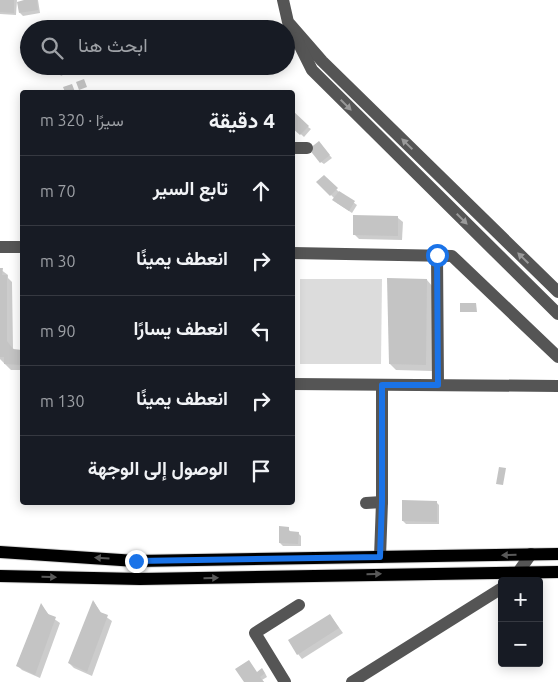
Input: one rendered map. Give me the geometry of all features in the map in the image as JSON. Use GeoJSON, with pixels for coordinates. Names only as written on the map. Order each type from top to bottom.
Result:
{"type":"FeatureCollection","features":[{"type":"Feature","properties":{"kind":"main road"},"geometry":{"type":"LineString","coordinates":[[0,552],[136,561],[558,554]]}},
{"type":"Feature","properties":{"kind":"main road"},"geometry":{"type":"LineString","coordinates":[[515,577],[558,572]]}},
{"type":"Feature","properties":{"kind":"main road"},"geometry":{"type":"LineString","coordinates":[[0,576],[140,579],[498,577]]}},
{"type":"Feature","properties":{"kind":"street"},"geometry":{"type":"LineString","coordinates":[[283,0],[288,20]]}},
{"type":"Feature","properties":{"kind":"street"},"geometry":{"type":"LineString","coordinates":[[295,30],[322,61],[558,292]]}},
{"type":"Feature","properties":{"kind":"street"},"geometry":{"type":"LineString","coordinates":[[295,36],[312,70],[558,314]]}},
{"type":"Feature","properties":{"kind":"street"},"geometry":{"type":"LineString","coordinates":[[295,148],[307,148]]}},
{"type":"Feature","properties":{"kind":"street"},"geometry":{"type":"LineString","coordinates":[[0,247],[20,247]]}},
{"type":"Feature","properties":{"kind":"street"},"geometry":{"type":"LineString","coordinates":[[295,253],[452,256],[558,357]]}},
{"type":"Feature","properties":{"kind":"street"},"geometry":{"type":"LineString","coordinates":[[437,255],[438,385]]}},
{"type":"Feature","properties":{"kind":"street"},"geometry":{"type":"LineString","coordinates":[[295,384],[558,386]]}},
{"type":"Feature","properties":{"kind":"street"},"geometry":{"type":"LineString","coordinates":[[380,557],[382,385]]}},
{"type":"Feature","properties":{"kind":"street"},"geometry":{"type":"LineString","coordinates":[[366,502],[382,502]]}},
{"type":"Feature","properties":{"kind":"street"},"geometry":{"type":"LineString","coordinates":[[515,577],[531,554]]}},
{"type":"Feature","properties":{"kind":"street"},"geometry":{"type":"LineString","coordinates":[[352,682],[498,591]]}},
{"type":"Feature","properties":{"kind":"street"},"geometry":{"type":"LineString","coordinates":[[285,682],[255,633],[298,606]]}},
{"type":"Feature","properties":{"kind":"shaded area"},"geometry":{"type":"Polygon","coordinates":[[[300,279],[382,279],[381,364],[300,364],[300,279]]]}},
{"type":"Feature","properties":{"kind":"building"},"geometry":{"type":"Polygon","coordinates":[[[0,0],[14,0],[14,13],[0,12],[0,0]]]}},
{"type":"Feature","properties":{"kind":"building"},"geometry":{"type":"Polygon","coordinates":[[[37,0],[38,10],[19,13],[17,2],[37,0]]]}},
{"type":"Feature","properties":{"kind":"building"},"geometry":{"type":"Polygon","coordinates":[[[84,79],[87,87],[79,90],[76,82],[84,79]]]}},
{"type":"Feature","properties":{"kind":"building"},"geometry":{"type":"Polygon","coordinates":[[[72,84],[74,90],[64,90],[63,87],[72,84]]]}},
{"type":"Feature","properties":{"kind":"building"},"geometry":{"type":"Polygon","coordinates":[[[295,113],[309,126],[300,135],[295,131],[295,113]]]}},
{"type":"Feature","properties":{"kind":"building"},"geometry":{"type":"Polygon","coordinates":[[[319,141],[330,155],[320,163],[309,149],[319,141]]]}},
{"type":"Feature","properties":{"kind":"building"},"geometry":{"type":"Polygon","coordinates":[[[324,175],[338,188],[330,196],[316,182],[324,175]]]}},
{"type":"Feature","properties":{"kind":"building"},"geometry":{"type":"Polygon","coordinates":[[[339,191],[355,201],[349,211],[332,200],[339,191]]]}},
{"type":"Feature","properties":{"kind":"building"},"geometry":{"type":"Polygon","coordinates":[[[353,215],[398,216],[398,236],[353,235],[353,215]]]}},
{"type":"Feature","properties":{"kind":"building"},"geometry":{"type":"Polygon","coordinates":[[[0,268],[3,268],[2,275],[7,275],[7,341],[13,349],[20,350],[20,365],[4,364],[4,357],[0,357],[0,268]]]}},
{"type":"Feature","properties":{"kind":"building"},"geometry":{"type":"Polygon","coordinates":[[[387,278],[427,279],[426,365],[389,364],[387,278]]]}},
{"type":"Feature","properties":{"kind":"building"},"geometry":{"type":"Polygon","coordinates":[[[460,303],[476,303],[477,312],[460,312],[460,303]]]}},
{"type":"Feature","properties":{"kind":"building"},"geometry":{"type":"Polygon","coordinates":[[[499,467],[506,468],[503,485],[496,484],[499,467]]]}},
{"type":"Feature","properties":{"kind":"building"},"geometry":{"type":"Polygon","coordinates":[[[402,500],[437,501],[437,522],[402,521],[402,500]]]}},
{"type":"Feature","properties":{"kind":"building"},"geometry":{"type":"Polygon","coordinates":[[[279,526],[289,527],[289,531],[299,532],[298,544],[279,543],[279,526]]]}},
{"type":"Feature","properties":{"kind":"building"},"geometry":{"type":"Polygon","coordinates":[[[93,600],[100,612],[108,615],[87,672],[68,663],[93,600]]]}},
{"type":"Feature","properties":{"kind":"building"},"geometry":{"type":"Polygon","coordinates":[[[41,603],[48,614],[56,617],[35,675],[16,666],[41,603]]]}},
{"type":"Feature","properties":{"kind":"building"},"geometry":{"type":"Polygon","coordinates":[[[330,614],[339,628],[297,655],[288,640],[330,614]]]}},
{"type":"Feature","properties":{"kind":"building"},"geometry":{"type":"Polygon","coordinates":[[[249,660],[257,672],[262,668],[265,673],[260,677],[264,682],[244,682],[235,669],[249,660]]]}},
{"type":"Feature","properties":{"kind":"route"},"geometry":{"type":"LineString","coordinates":[[136,561],[380,557],[382,385],[438,385],[437,255]]}}]}
